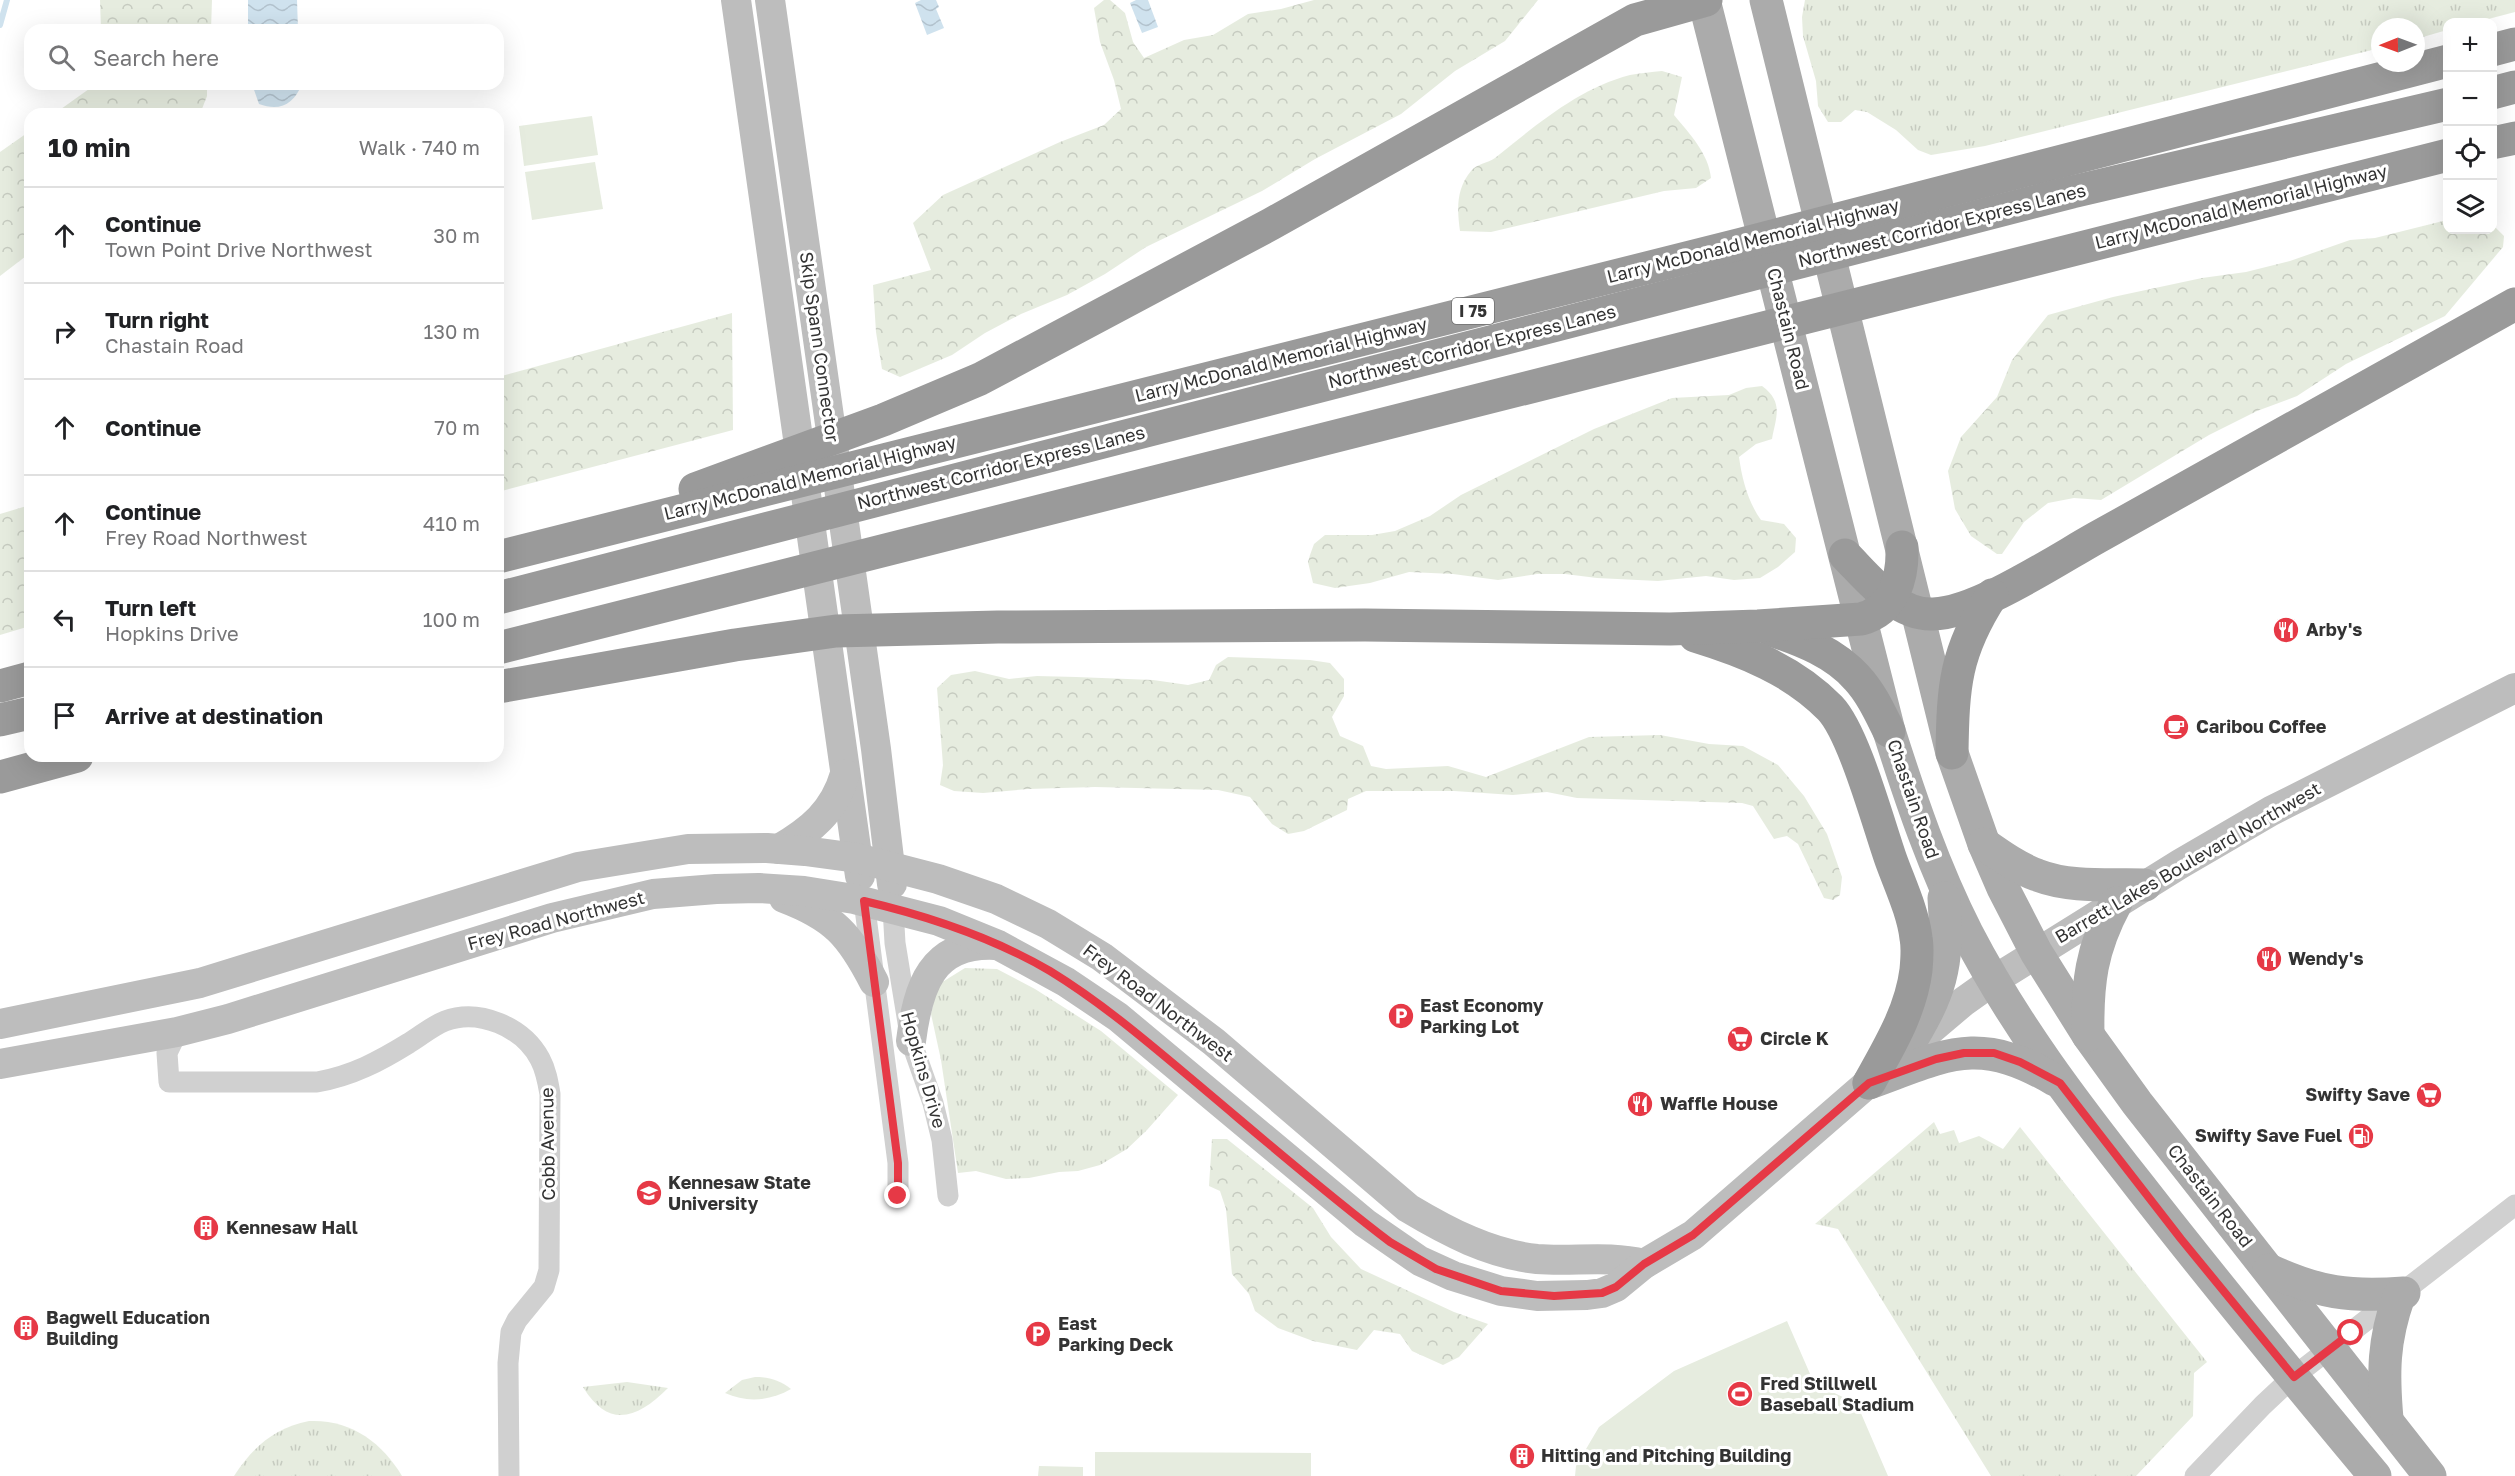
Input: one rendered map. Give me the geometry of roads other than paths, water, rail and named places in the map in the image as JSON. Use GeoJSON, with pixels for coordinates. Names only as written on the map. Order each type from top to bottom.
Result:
{"type":"FeatureCollection","features":[{"type":"Feature","properties":{"kind":"highway"},"geometry":{"type":"LineString","coordinates":[[602,530],[744,470],[872,424],[980,379],[1271,224],[1595,42],[1634,7],[1704,0]]}},
{"type":"Feature","properties":{"kind":"highway"},"geometry":{"type":"LineString","coordinates":[[2497,49],[2515,44]]}},
{"type":"Feature","properties":{"kind":"highway","name":"Larry McDonald Memorial Highway"},"geometry":{"type":"LineString","coordinates":[[504,555],[1742,244],[2443,62]]}},
{"type":"Feature","properties":{"kind":"highway"},"geometry":{"type":"LineString","coordinates":[[2497,92],[2515,87]]}},
{"type":"Feature","properties":{"kind":"highway","name":"Northwest Corridor Express Lanes"},"geometry":{"type":"LineString","coordinates":[[504,596],[2049,198],[2443,105]]}},
{"type":"Feature","properties":{"kind":"highway"},"geometry":{"type":"LineString","coordinates":[[2497,142],[2515,138]]}},
{"type":"Feature","properties":{"kind":"highway","name":"Larry McDonald Memorial Highway"},"geometry":{"type":"LineString","coordinates":[[504,646],[2443,156]]}},
{"type":"Feature","properties":{"kind":"highway"},"geometry":{"type":"LineString","coordinates":[[1845,555],[1904,606],[1933,614],[1951,611],[1992,595],[2515,304]]}},
{"type":"Feature","properties":{"kind":"highway"},"geometry":{"type":"LineString","coordinates":[[1902,547],[1901,577],[1904,606]]}},
{"type":"Feature","properties":{"kind":"highway"},"geometry":{"type":"LineString","coordinates":[[1952,753],[1954,693],[1962,651],[1977,618],[1992,595]]}},
{"type":"Feature","properties":{"kind":"highway"},"geometry":{"type":"LineString","coordinates":[[504,686],[735,645],[836,630],[1341,625],[1670,628],[1758,626],[1861,619],[1904,606]]}},
{"type":"Feature","properties":{"kind":"highway"},"geometry":{"type":"LineString","coordinates":[[1758,626],[1816,648],[1841,663],[1858,679],[1889,731]]}},
{"type":"Feature","properties":{"kind":"highway"},"geometry":{"type":"LineString","coordinates":[[1670,628],[1730,647],[1781,670],[1799,681],[1832,710],[1850,744],[1916,937],[1915,972],[1910,999],[1899,1028],[1869,1083]]}},
{"type":"Feature","properties":{"kind":"highway"},"geometry":{"type":"LineString","coordinates":[[0,686],[24,680]]}},
{"type":"Feature","properties":{"kind":"highway"},"geometry":{"type":"LineString","coordinates":[[0,720],[24,714]]}},
{"type":"Feature","properties":{"kind":"highway"},"geometry":{"type":"LineString","coordinates":[[0,777],[54,762]]}},
{"type":"Feature","properties":{"kind":"main road","name":"Skip Spann Connector"},"geometry":{"type":"LineString","coordinates":[[736,0],[864,901]]}},
{"type":"Feature","properties":{"kind":"main road","name":"Skip Spann Connector"},"geometry":{"type":"LineString","coordinates":[[770,0],[876,748],[893,908]]}},
{"type":"Feature","properties":{"kind":"main road","name":"Chastain Road"},"geometry":{"type":"LineString","coordinates":[[1704,0],[1889,731],[1914,810],[1942,882],[1994,980],[2033,1045],[2060,1083],[2181,1239],[2375,1476]]}},
{"type":"Feature","properties":{"kind":"main road"},"geometry":{"type":"LineString","coordinates":[[1766,0],[1902,547]]}},
{"type":"Feature","properties":{"kind":"main road","name":"Chastain Road"},"geometry":{"type":"LineString","coordinates":[[1904,606],[1984,844],[2003,888],[2036,952],[2088,1035],[2137,1102],[2430,1476]]}},
{"type":"Feature","properties":{"kind":"main road","name":"Barrett Lakes Boulevard Northwest"},"geometry":{"type":"LineString","coordinates":[[1994,980],[2145,885],[2271,811],[2515,688]]}},
{"type":"Feature","properties":{"kind":"main road"},"geometry":{"type":"LineString","coordinates":[[779,849],[807,832],[826,814],[839,792],[844,764]]}},
{"type":"Feature","properties":{"kind":"main road"},"geometry":{"type":"LineString","coordinates":[[1984,844],[2037,876],[2060,882],[2145,885]]}},
{"type":"Feature","properties":{"kind":"main road","name":"Frey Road Northwest"},"geometry":{"type":"LineString","coordinates":[[0,1024],[200,983],[578,867],[688,849],[779,849],[857,858],[967,888],[996,899],[1048,924],[1102,957],[1214,1042],[1408,1208],[1443,1229],[1478,1244],[1537,1258],[1610,1258],[1644,1264]]}},
{"type":"Feature","properties":{"kind":"main road"},"geometry":{"type":"LineString","coordinates":[[1904,1052],[1930,1008],[1941,982],[1946,930],[1942,882]]}},
{"type":"Feature","properties":{"kind":"main road"},"geometry":{"type":"LineString","coordinates":[[759,888],[800,904],[837,925],[862,958],[874,982]]}},
{"type":"Feature","properties":{"kind":"main road","name":"Frey Road Northwest"},"geometry":{"type":"LineString","coordinates":[[0,1064],[177,1032],[239,1016],[552,918],[612,902],[653,894],[692,890],[759,888],[804,891],[864,901],[939,921],[998,945],[1047,970],[1092,998],[1390,1242],[1428,1265],[1453,1276],[1501,1291],[1554,1296],[1602,1293],[1629,1278],[1644,1264],[1693,1235],[1726,1209],[1904,1052],[1994,980]]}},
{"type":"Feature","properties":{"kind":"main road"},"geometry":{"type":"LineString","coordinates":[[2088,1035],[2088,990],[2091,968],[2103,928],[2116,903]]}},
{"type":"Feature","properties":{"kind":"main road"},"geometry":{"type":"LineString","coordinates":[[911,1041],[921,992],[937,964],[950,952],[965,946],[998,945]]}},
{"type":"Feature","properties":{"kind":"main road"},"geometry":{"type":"LineString","coordinates":[[1869,1083],[1936,1059],[1980,1052],[1994,1053],[2020,1062],[2060,1083]]}},
{"type":"Feature","properties":{"kind":"main road"},"geometry":{"type":"LineString","coordinates":[[2268,1269],[2290,1280],[2328,1292],[2401,1295],[2390,1320],[2384,1353],[2387,1419]]}},
{"type":"Feature","properties":{"kind":"street","name":"Hopkins Drive"},"geometry":{"type":"LineString","coordinates":[[864,901],[898,1163],[898,1196]]}},
{"type":"Feature","properties":{"kind":"street","name":"Hopkins Drive"},"geometry":{"type":"LineString","coordinates":[[893,908],[895,943],[911,1041],[933,1103],[940,1131],[948,1196]]}},
{"type":"Feature","properties":{"kind":"street","name":"Cobb Avenue"},"geometry":{"type":"LineString","coordinates":[[177,1032],[167,1053],[170,1082],[295,1083],[333,1080],[375,1064],[440,1024],[457,1018],[476,1018],[499,1023],[527,1041],[544,1068],[550,1094],[549,1263],[544,1287],[517,1320],[511,1332],[508,1363],[509,1476]]}},
{"type":"Feature","properties":{"kind":"street"},"geometry":{"type":"LineString","coordinates":[[2195,1476],[2294,1377],[2515,1205]]}},
{"type":"Feature","properties":{"kind":"water"},"geometry":{"type":"Polygon","coordinates":[[[248,0],[297,0],[298,24],[248,24],[248,0]]]}},
{"type":"Feature","properties":{"kind":"water"},"geometry":{"type":"Polygon","coordinates":[[[921,0],[936,0],[939,7],[936,9],[944,28],[927,35],[915,3],[921,0]]]}},
{"type":"Feature","properties":{"kind":"water"},"geometry":{"type":"Polygon","coordinates":[[[1136,0],[1148,0],[1158,27],[1142,33],[1130,3],[1136,0]]]}},
{"type":"Feature","properties":{"kind":"water"},"geometry":{"type":"Polygon","coordinates":[[[254,90],[299,90],[295,97],[280,106],[259,104],[254,90]]]}},
{"type":"Feature","properties":{"kind":"waterway"},"geometry":{"type":"LineString","coordinates":[[0,25],[7,0]]}},
{"type":"Feature","properties":{"kind":"place","name":"Arby's"},"geometry":{"type":"Point","coordinates":[2286,630]}},
{"type":"Feature","properties":{"kind":"place","name":"Caribou Coffee"},"geometry":{"type":"Point","coordinates":[2176,727]}},
{"type":"Feature","properties":{"kind":"place","name":"Wendy's"},"geometry":{"type":"Point","coordinates":[2269,959]}},
{"type":"Feature","properties":{"kind":"place","name":"East Economy Parking Lot"},"geometry":{"type":"Point","coordinates":[1401,1016]}},
{"type":"Feature","properties":{"kind":"place","name":"Circle K"},"geometry":{"type":"Point","coordinates":[1740,1039]}},
{"type":"Feature","properties":{"kind":"place","name":"Swifty Save"},"geometry":{"type":"Point","coordinates":[2429,1095]}},
{"type":"Feature","properties":{"kind":"place","name":"Waffle House"},"geometry":{"type":"Point","coordinates":[1640,1104]}},
{"type":"Feature","properties":{"kind":"place","name":"Swifty Save Fuel"},"geometry":{"type":"Point","coordinates":[2361,1136]}},
{"type":"Feature","properties":{"kind":"place","name":"Kennesaw State University"},"geometry":{"type":"Point","coordinates":[649,1193]}},
{"type":"Feature","properties":{"kind":"place","name":"Kennesaw Hall"},"geometry":{"type":"Point","coordinates":[206,1228]}},
{"type":"Feature","properties":{"kind":"place","name":"Bagwell Education Building"},"geometry":{"type":"Point","coordinates":[26,1328]}},
{"type":"Feature","properties":{"kind":"place","name":"East Parking Deck"},"geometry":{"type":"Point","coordinates":[1038,1334]}},
{"type":"Feature","properties":{"kind":"place","name":"Fred Stillwell Baseball Stadium"},"geometry":{"type":"Point","coordinates":[1740,1394]}},
{"type":"Feature","properties":{"kind":"place","name":"Hitting and Pitching Building"},"geometry":{"type":"Point","coordinates":[1522,1456]}}]}
